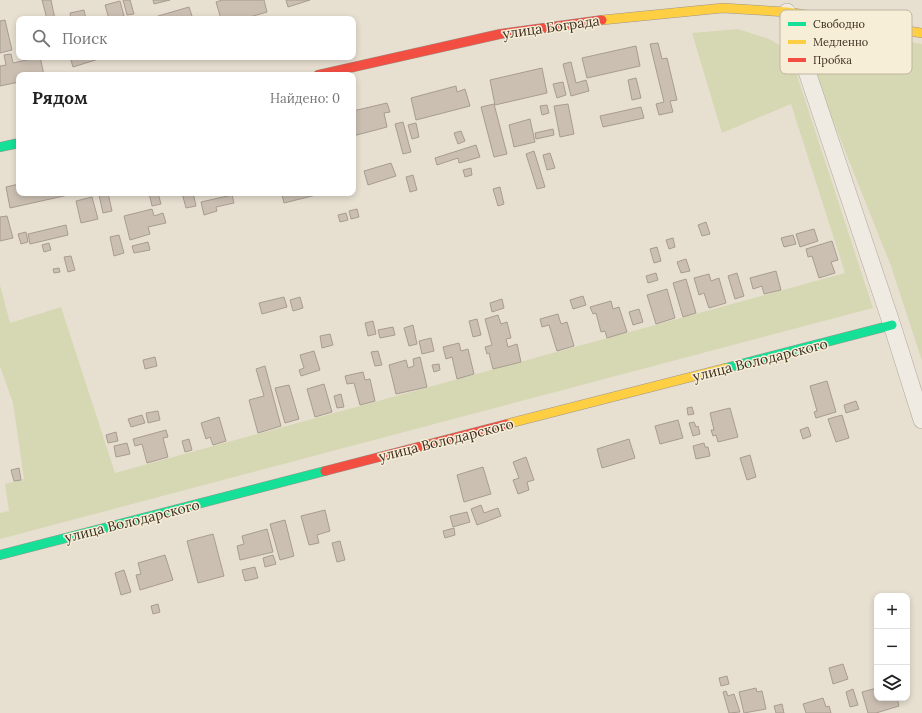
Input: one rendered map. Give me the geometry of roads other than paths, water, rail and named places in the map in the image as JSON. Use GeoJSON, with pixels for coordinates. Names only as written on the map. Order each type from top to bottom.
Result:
{"type":"FeatureCollection","features":[{"type":"Feature","properties":{"kind":"street","name":"улица Бограда"},"geometry":{"type":"LineString","coordinates":[[331,72],[500,34],[626,17],[723,8],[780,12]]}},
{"type":"Feature","properties":{"kind":"street","name":"улица Бограда"},"geometry":{"type":"LineString","coordinates":[[912,31],[922,33]]}},
{"type":"Feature","properties":{"kind":"street"},"geometry":{"type":"LineString","coordinates":[[807,74],[892,325],[922,420]]}},
{"type":"Feature","properties":{"kind":"street"},"geometry":{"type":"LineString","coordinates":[[0,147],[16,144]]}},
{"type":"Feature","properties":{"kind":"street","name":"улица Володарского"},"geometry":{"type":"LineString","coordinates":[[0,555],[892,325]]}}]}
